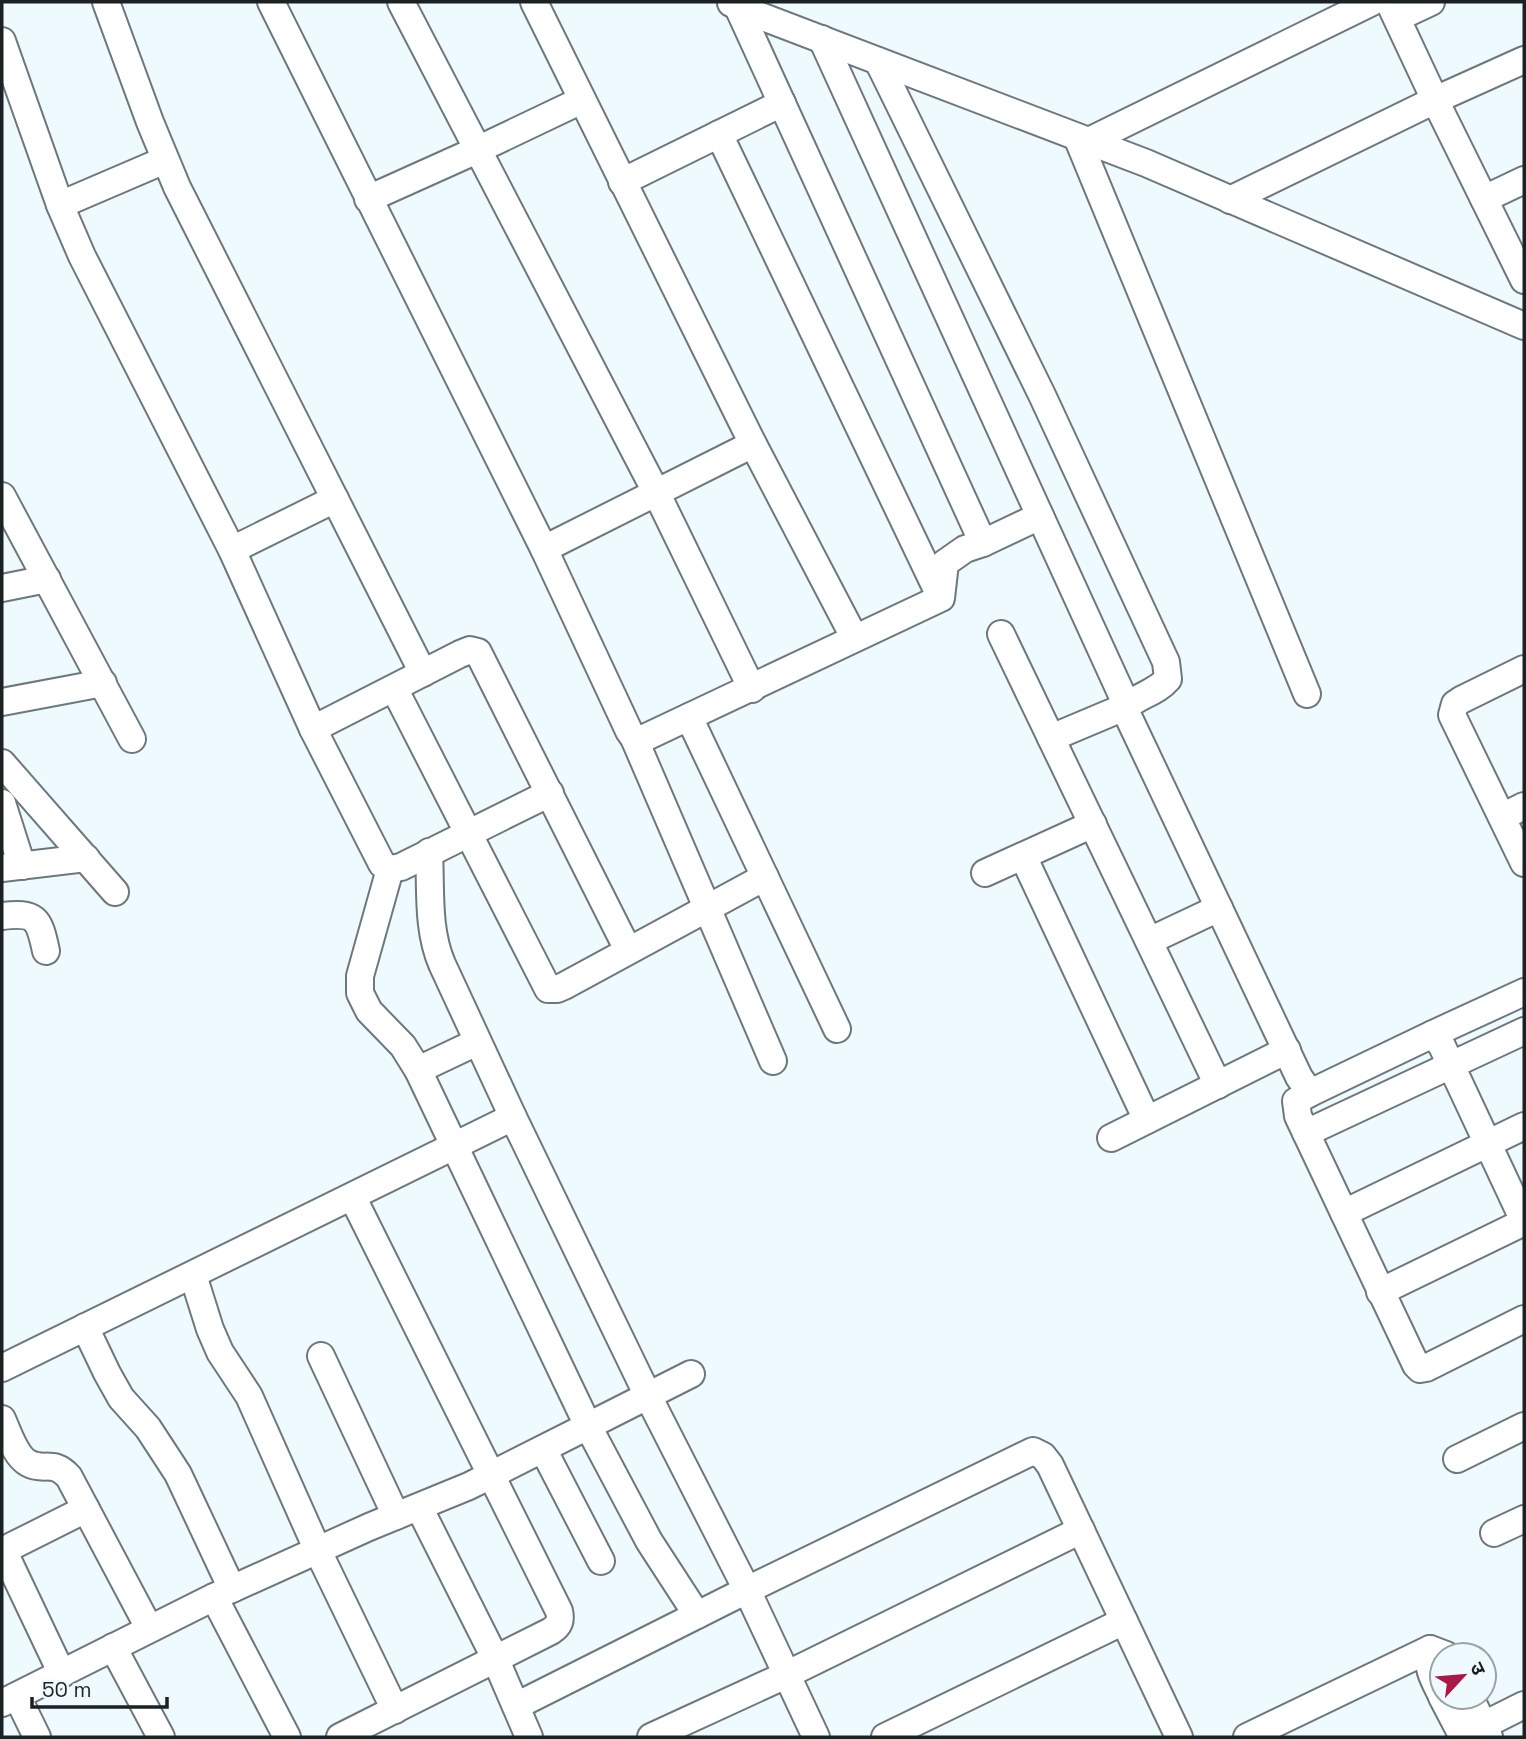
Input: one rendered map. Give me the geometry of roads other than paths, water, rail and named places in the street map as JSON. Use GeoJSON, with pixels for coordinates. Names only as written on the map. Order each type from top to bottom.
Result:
{"type":"FeatureCollection","features":[{"type":"Feature","properties":{"kind":"street"},"geometry":{"type":"LineString","coordinates":[[106,2],[165,160],[423,673]]}},
{"type":"Feature","properties":{"kind":"street"},"geometry":{"type":"LineString","coordinates":[[271,2],[544,549],[634,738],[773,1062]]}},
{"type":"Feature","properties":{"kind":"street"},"geometry":{"type":"LineString","coordinates":[[401,2],[657,494],[752,689]]}},
{"type":"Feature","properties":{"kind":"street"},"geometry":{"type":"LineString","coordinates":[[534,2],[753,444],[854,637]]}},
{"type":"Feature","properties":{"kind":"street"},"geometry":{"type":"LineString","coordinates":[[1083,139],[1372,2]]}},
{"type":"Feature","properties":{"kind":"street"},"geometry":{"type":"LineString","coordinates":[[1432,2],[1393,10],[1524,281]]}},
{"type":"Feature","properties":{"kind":"street"},"geometry":{"type":"LineString","coordinates":[[733,4],[1146,163],[1524,326]]}},
{"type":"Feature","properties":{"kind":"street"},"geometry":{"type":"LineString","coordinates":[[733,4],[782,103],[983,544]]}},
{"type":"Feature","properties":{"kind":"street"},"geometry":{"type":"LineString","coordinates":[[822,40],[1127,706],[1131,723],[1299,1077],[1310,1093]]}},
{"type":"Feature","properties":{"kind":"street"},"geometry":{"type":"LineString","coordinates":[[2,41],[60,205],[82,256],[232,550],[313,729],[382,864],[390,869],[401,867],[550,793]]}},
{"type":"Feature","properties":{"kind":"street"},"geometry":{"type":"LineString","coordinates":[[1230,200],[1435,100],[1524,60]]}},
{"type":"Feature","properties":{"kind":"street"},"geometry":{"type":"LineString","coordinates":[[878,61],[1042,395],[1166,662],[1168,679],[1162,687],[1127,706],[1051,738]]}},
{"type":"Feature","properties":{"kind":"street"},"geometry":{"type":"LineString","coordinates":[[368,199],[582,100]]}},
{"type":"Feature","properties":{"kind":"street"},"geometry":{"type":"LineString","coordinates":[[622,182],[782,103]]}},
{"type":"Feature","properties":{"kind":"street"},"geometry":{"type":"LineString","coordinates":[[719,134],[941,597]]}},
{"type":"Feature","properties":{"kind":"street"},"geometry":{"type":"LineString","coordinates":[[1083,139],[1307,694]]}},
{"type":"Feature","properties":{"kind":"street"},"geometry":{"type":"LineString","coordinates":[[60,205],[165,160]]}},
{"type":"Feature","properties":{"kind":"street"},"geometry":{"type":"LineString","coordinates":[[1484,199],[1524,180]]}},
{"type":"Feature","properties":{"kind":"street"},"geometry":{"type":"LineString","coordinates":[[544,549],[753,444]]}},
{"type":"Feature","properties":{"kind":"street"},"geometry":{"type":"LineString","coordinates":[[2,496],[132,738]]}},
{"type":"Feature","properties":{"kind":"street"},"geometry":{"type":"LineString","coordinates":[[232,550],[335,499]]}},
{"type":"Feature","properties":{"kind":"street"},"geometry":{"type":"LineString","coordinates":[[941,597],[945,563],[965,549],[983,544],[1040,516]]}},
{"type":"Feature","properties":{"kind":"street"},"geometry":{"type":"LineString","coordinates":[[2,588],[47,579]]}},
{"type":"Feature","properties":{"kind":"street"},"geometry":{"type":"LineString","coordinates":[[634,738],[642,739],[752,689],[854,637],[941,597]]}},
{"type":"Feature","properties":{"kind":"street"},"geometry":{"type":"LineString","coordinates":[[1001,634],[1218,1085]]}},
{"type":"Feature","properties":{"kind":"street"},"geometry":{"type":"LineString","coordinates":[[313,729],[460,654],[470,650],[478,652],[628,950]]}},
{"type":"Feature","properties":{"kind":"street"},"geometry":{"type":"LineString","coordinates":[[1524,669],[1461,700],[1452,709],[1452,715],[1513,811],[1524,863]]}},
{"type":"Feature","properties":{"kind":"street"},"geometry":{"type":"LineString","coordinates":[[2,702],[103,683]]}},
{"type":"Feature","properties":{"kind":"street"},"geometry":{"type":"LineString","coordinates":[[394,688],[548,989],[564,986],[765,877]]}},
{"type":"Feature","properties":{"kind":"street"},"geometry":{"type":"LineString","coordinates":[[689,717],[837,1029]]}},
{"type":"Feature","properties":{"kind":"street"},"geometry":{"type":"LineString","coordinates":[[2,762],[115,892]]}},
{"type":"Feature","properties":{"kind":"street"},"geometry":{"type":"LineString","coordinates":[[2,803],[12,867],[86,858]]}},
{"type":"Feature","properties":{"kind":"street"},"geometry":{"type":"LineString","coordinates":[[985,873],[1093,824]]}},
{"type":"Feature","properties":{"kind":"street"},"geometry":{"type":"LineString","coordinates":[[429,852],[434,946],[513,1118],[648,1396],[747,1590],[816,1737]]}},
{"type":"Feature","properties":{"kind":"street"},"geometry":{"type":"LineString","coordinates":[[1023,856],[1147,1120]]}},
{"type":"Feature","properties":{"kind":"street"},"geometry":{"type":"LineString","coordinates":[[390,869],[360,976],[360,993],[369,1011],[403,1046],[418,1070],[588,1426],[649,1541],[697,1615]]}},
{"type":"Feature","properties":{"kind":"street"},"geometry":{"type":"LineString","coordinates":[[1149,941],[1219,908]]}},
{"type":"Feature","properties":{"kind":"street"},"geometry":{"type":"LineString","coordinates":[[2,916],[32,916],[42,930],[46,951]]}},
{"type":"Feature","properties":{"kind":"street"},"geometry":{"type":"LineString","coordinates":[[1524,992],[1296,1101],[1306,1133],[1411,1358],[1420,1369],[1524,1319]]}},
{"type":"Feature","properties":{"kind":"street"},"geometry":{"type":"LineString","coordinates":[[1306,1133],[1524,1031]]}},
{"type":"Feature","properties":{"kind":"street"},"geometry":{"type":"LineString","coordinates":[[1380,1292],[1524,1221],[1442,1046],[1433,1034]]}},
{"type":"Feature","properties":{"kind":"street"},"geometry":{"type":"LineString","coordinates":[[418,1070],[477,1042]]}},
{"type":"Feature","properties":{"kind":"street"},"geometry":{"type":"LineString","coordinates":[[1111,1138],[1286,1050]]}},
{"type":"Feature","properties":{"kind":"street"},"geometry":{"type":"LineString","coordinates":[[2,1368],[513,1118]]}},
{"type":"Feature","properties":{"kind":"street"},"geometry":{"type":"LineString","coordinates":[[1344,1213],[1524,1126]]}},
{"type":"Feature","properties":{"kind":"street"},"geometry":{"type":"LineString","coordinates":[[340,1737],[551,1631],[558,1626],[561,1619],[353,1198]]}},
{"type":"Feature","properties":{"kind":"street"},"geometry":{"type":"LineString","coordinates":[[193,1275],[220,1352],[249,1396],[318,1551],[395,1710]]}},
{"type":"Feature","properties":{"kind":"street"},"geometry":{"type":"LineString","coordinates":[[85,1327],[121,1398],[148,1428],[178,1474],[223,1593],[287,1737]]}},
{"type":"Feature","properties":{"kind":"street"},"geometry":{"type":"LineString","coordinates":[[321,1356],[407,1512],[495,1658],[529,1737]]}},
{"type":"Feature","properties":{"kind":"street"},"geometry":{"type":"LineString","coordinates":[[37,1737],[9,1699],[223,1593],[490,1476],[691,1374]]}},
{"type":"Feature","properties":{"kind":"street"},"geometry":{"type":"LineString","coordinates":[[2,1419],[24,1461],[32,1465],[53,1465],[62,1469],[69,1477],[149,1628]]}},
{"type":"Feature","properties":{"kind":"street"},"geometry":{"type":"LineString","coordinates":[[1457,1459],[1524,1426]]}},
{"type":"Feature","properties":{"kind":"street"},"geometry":{"type":"LineString","coordinates":[[543,1449],[601,1562]]}},
{"type":"Feature","properties":{"kind":"street"},"geometry":{"type":"LineString","coordinates":[[516,1706],[1033,1451],[1043,1456],[1049,1465],[1081,1530],[1124,1621],[1168,1734]]}},
{"type":"Feature","properties":{"kind":"street"},"geometry":{"type":"LineString","coordinates":[[62,1674],[5,1554],[12,1546],[86,1508]]}},
{"type":"Feature","properties":{"kind":"street"},"geometry":{"type":"LineString","coordinates":[[1494,1534],[1524,1519]]}},
{"type":"Feature","properties":{"kind":"street"},"geometry":{"type":"LineString","coordinates":[[651,1737],[786,1675],[1081,1530]]}},
{"type":"Feature","properties":{"kind":"street"},"geometry":{"type":"LineString","coordinates":[[885,1737],[1124,1621]]}},
{"type":"Feature","properties":{"kind":"street"},"geometry":{"type":"LineString","coordinates":[[113,1647],[160,1737]]}},
{"type":"Feature","properties":{"kind":"street"},"geometry":{"type":"LineString","coordinates":[[1247,1737],[1428,1656]]}},
{"type":"Feature","properties":{"kind":"street"},"geometry":{"type":"LineString","coordinates":[[1478,1733],[1524,1705]]}},
{"type":"Feature","properties":{"kind":"street"},"geometry":{"type":"LineString","coordinates":[[1456,1711],[1478,1733]]}},
{"type":"Feature","properties":{"kind":"street"},"geometry":{"type":"LineString","coordinates":[[1473,1711],[1478,1733]]}}]}
